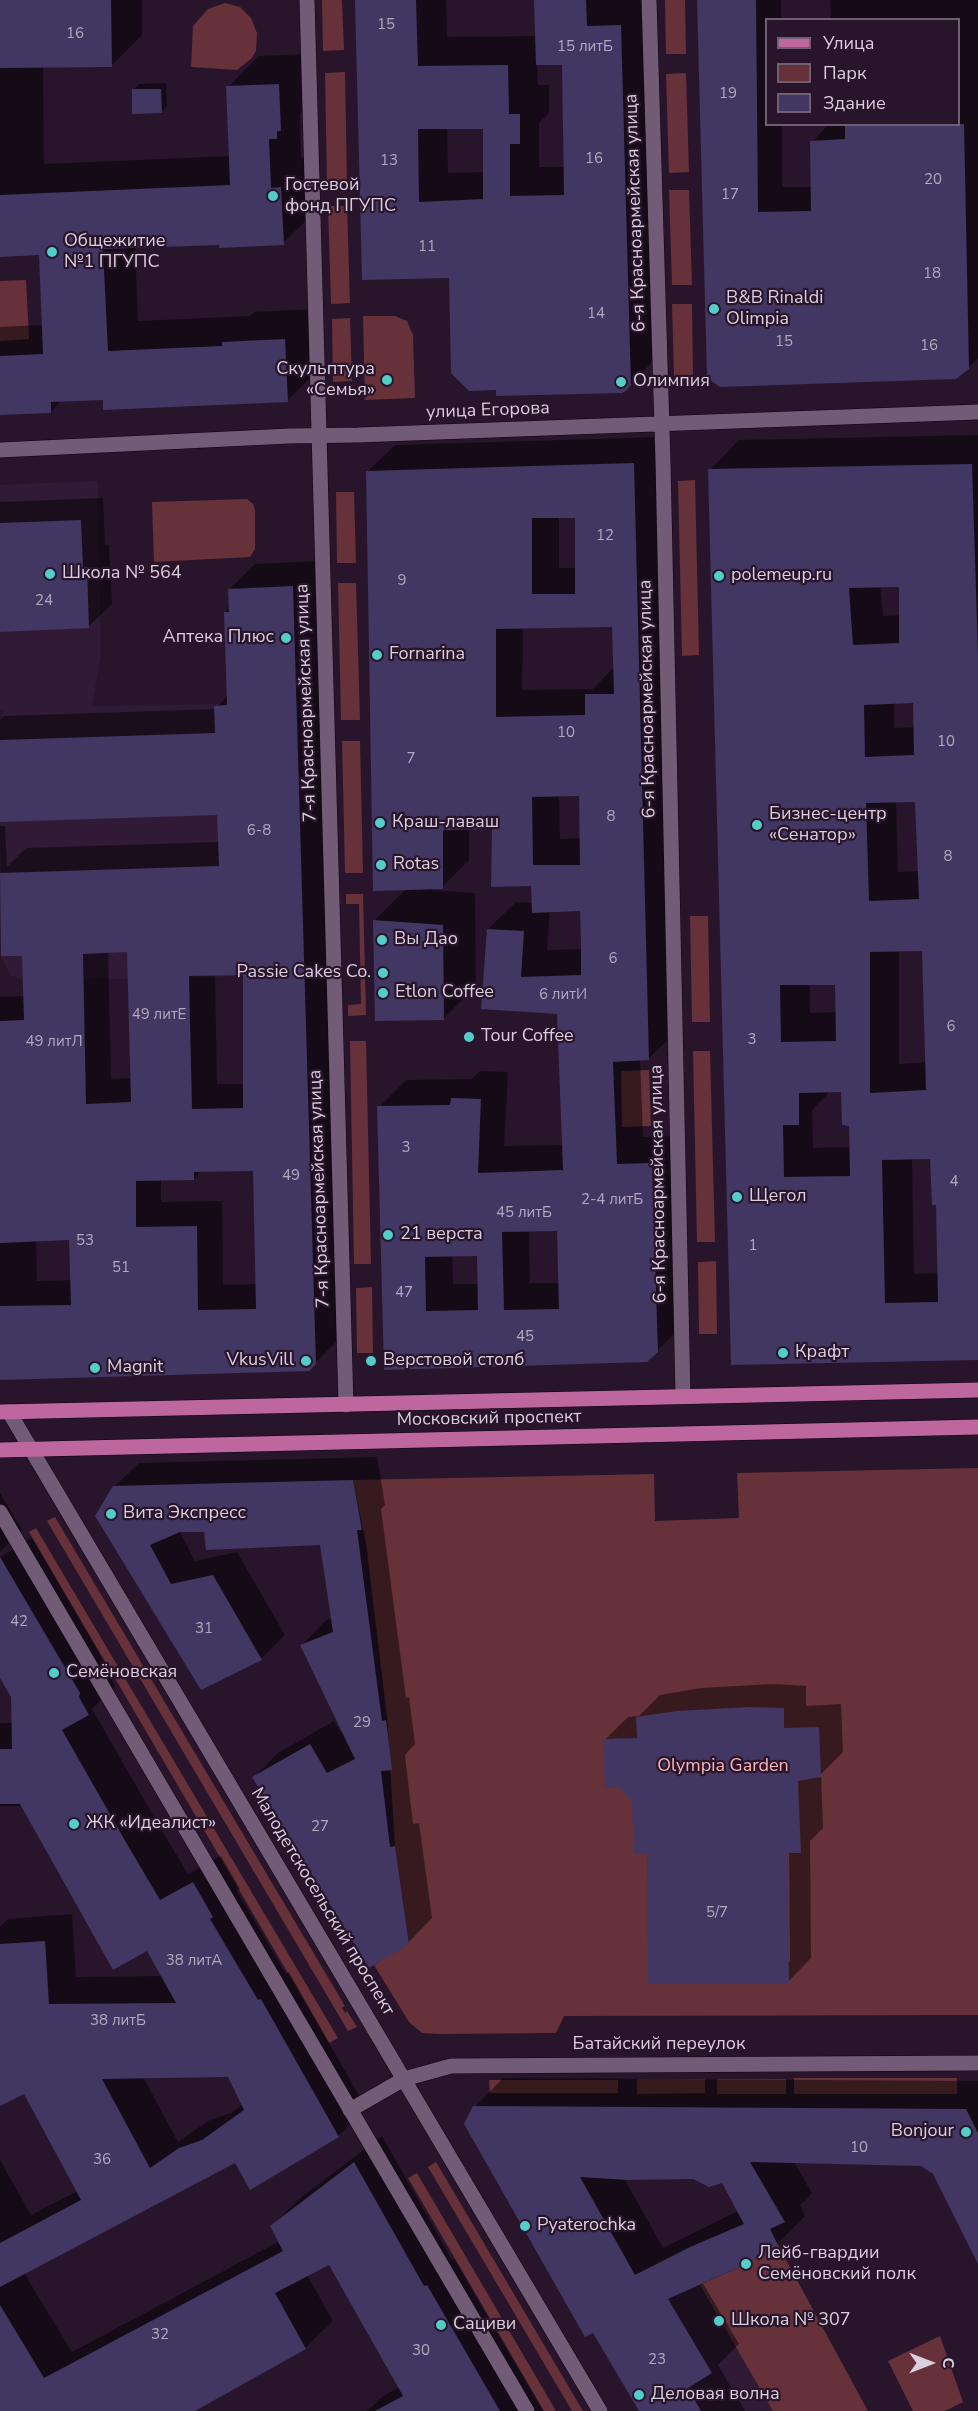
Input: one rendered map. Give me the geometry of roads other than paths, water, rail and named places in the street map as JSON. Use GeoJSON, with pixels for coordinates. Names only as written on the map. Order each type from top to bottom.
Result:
{"type":"FeatureCollection","features":[{"type":"Feature","properties":{"kind":"main road","name":"Московский проспект"},"geometry":{"type":"LineString","coordinates":[[5,1412],[978,1389]]}},
{"type":"Feature","properties":{"kind":"main road","name":"Московский проспект"},"geometry":{"type":"LineString","coordinates":[[0,1450],[978,1427]]}},
{"type":"Feature","properties":{"kind":"street","name":"7-я Красноармейская улица"},"geometry":{"type":"LineString","coordinates":[[308,0],[346,1405]]}},
{"type":"Feature","properties":{"kind":"street","name":"6-я Красноармейская улица"},"geometry":{"type":"LineString","coordinates":[[649,0],[662,424],[683,1396]]}},
{"type":"Feature","properties":{"kind":"street","name":"улица Егорова"},"geometry":{"type":"LineString","coordinates":[[0,450],[319,435],[978,412]]}},
{"type":"Feature","properties":{"kind":"street","name":"Малодетскосельский проспект"},"geometry":{"type":"LineString","coordinates":[[5,1412],[31,1450],[600,2411]]}},
{"type":"Feature","properties":{"kind":"street"},"geometry":{"type":"LineString","coordinates":[[0,1512],[527,2411]]}},
{"type":"Feature","properties":{"kind":"street","name":"Батайский переулок"},"geometry":{"type":"LineString","coordinates":[[350,2110],[404,2079],[451,2066],[978,2063]]}},
{"type":"Feature","properties":{"kind":"place","name":"Гостевой фонд ПГУПС"},"geometry":{"type":"Point","coordinates":[273,196]}},
{"type":"Feature","properties":{"kind":"place","name":"Общежитие №1 ПГУПС"},"geometry":{"type":"Point","coordinates":[52,252]}},
{"type":"Feature","properties":{"kind":"place","name":"B&B Rinaldi Olimpia"},"geometry":{"type":"Point","coordinates":[714,309]}},
{"type":"Feature","properties":{"kind":"place","name":"Скульптура «Семья»"},"geometry":{"type":"Point","coordinates":[387,380]}},
{"type":"Feature","properties":{"kind":"place","name":"Олимпия"},"geometry":{"type":"Point","coordinates":[621,382]}},
{"type":"Feature","properties":{"kind":"place","name":"Школа № 564"},"geometry":{"type":"Point","coordinates":[50,574]}},
{"type":"Feature","properties":{"kind":"place","name":"polemeup.ru"},"geometry":{"type":"Point","coordinates":[719,576]}},
{"type":"Feature","properties":{"kind":"place","name":"Аптека Плюс"},"geometry":{"type":"Point","coordinates":[286,638]}},
{"type":"Feature","properties":{"kind":"place","name":"Fornarina"},"geometry":{"type":"Point","coordinates":[377,655]}},
{"type":"Feature","properties":{"kind":"place","name":"Краш-лаваш"},"geometry":{"type":"Point","coordinates":[380,823]}},
{"type":"Feature","properties":{"kind":"place","name":"Бизнес-центр «Сенатор»"},"geometry":{"type":"Point","coordinates":[757,825]}},
{"type":"Feature","properties":{"kind":"place","name":"Rotas"},"geometry":{"type":"Point","coordinates":[381,865]}},
{"type":"Feature","properties":{"kind":"place","name":"Вы Дао"},"geometry":{"type":"Point","coordinates":[382,940]}},
{"type":"Feature","properties":{"kind":"place","name":"Passie Cakes Co."},"geometry":{"type":"Point","coordinates":[383,973]}},
{"type":"Feature","properties":{"kind":"place","name":"Etlon Coffee"},"geometry":{"type":"Point","coordinates":[383,993]}},
{"type":"Feature","properties":{"kind":"place","name":"Tour Coffee"},"geometry":{"type":"Point","coordinates":[469,1037]}},
{"type":"Feature","properties":{"kind":"place","name":"Щегол"},"geometry":{"type":"Point","coordinates":[737,1197]}},
{"type":"Feature","properties":{"kind":"place","name":"21 верста"},"geometry":{"type":"Point","coordinates":[388,1235]}},
{"type":"Feature","properties":{"kind":"place","name":"Крафт"},"geometry":{"type":"Point","coordinates":[783,1353]}},
{"type":"Feature","properties":{"kind":"place","name":"VkusVill"},"geometry":{"type":"Point","coordinates":[306,1361]}},
{"type":"Feature","properties":{"kind":"place","name":"Верстовой столб"},"geometry":{"type":"Point","coordinates":[371,1361]}},
{"type":"Feature","properties":{"kind":"place","name":"Magnit"},"geometry":{"type":"Point","coordinates":[95,1368]}},
{"type":"Feature","properties":{"kind":"place","name":"Вита Экспресс"},"geometry":{"type":"Point","coordinates":[111,1514]}},
{"type":"Feature","properties":{"kind":"place","name":"Семёновская"},"geometry":{"type":"Point","coordinates":[54,1673]}},
{"type":"Feature","properties":{"kind":"place","name":"ЖК «Идеалист»"},"geometry":{"type":"Point","coordinates":[74,1824]}},
{"type":"Feature","properties":{"kind":"place","name":"Bonjour"},"geometry":{"type":"Point","coordinates":[966,2132]}},
{"type":"Feature","properties":{"kind":"place","name":"Pyaterochka"},"geometry":{"type":"Point","coordinates":[525,2226]}},
{"type":"Feature","properties":{"kind":"place","name":"Лейб-гвардии Семёновский полк"},"geometry":{"type":"Point","coordinates":[746,2264]}},
{"type":"Feature","properties":{"kind":"place","name":"Школа № 307"},"geometry":{"type":"Point","coordinates":[719,2321]}},
{"type":"Feature","properties":{"kind":"place","name":"Сациви"},"geometry":{"type":"Point","coordinates":[441,2325]}},
{"type":"Feature","properties":{"kind":"place","name":"Деловая волна"},"geometry":{"type":"Point","coordinates":[639,2395]}},
{"type":"Feature","properties":{"kind":"park label","name":"Olympia Garden"},"geometry":{"type":"Point","coordinates":[723,1767]}}]}
